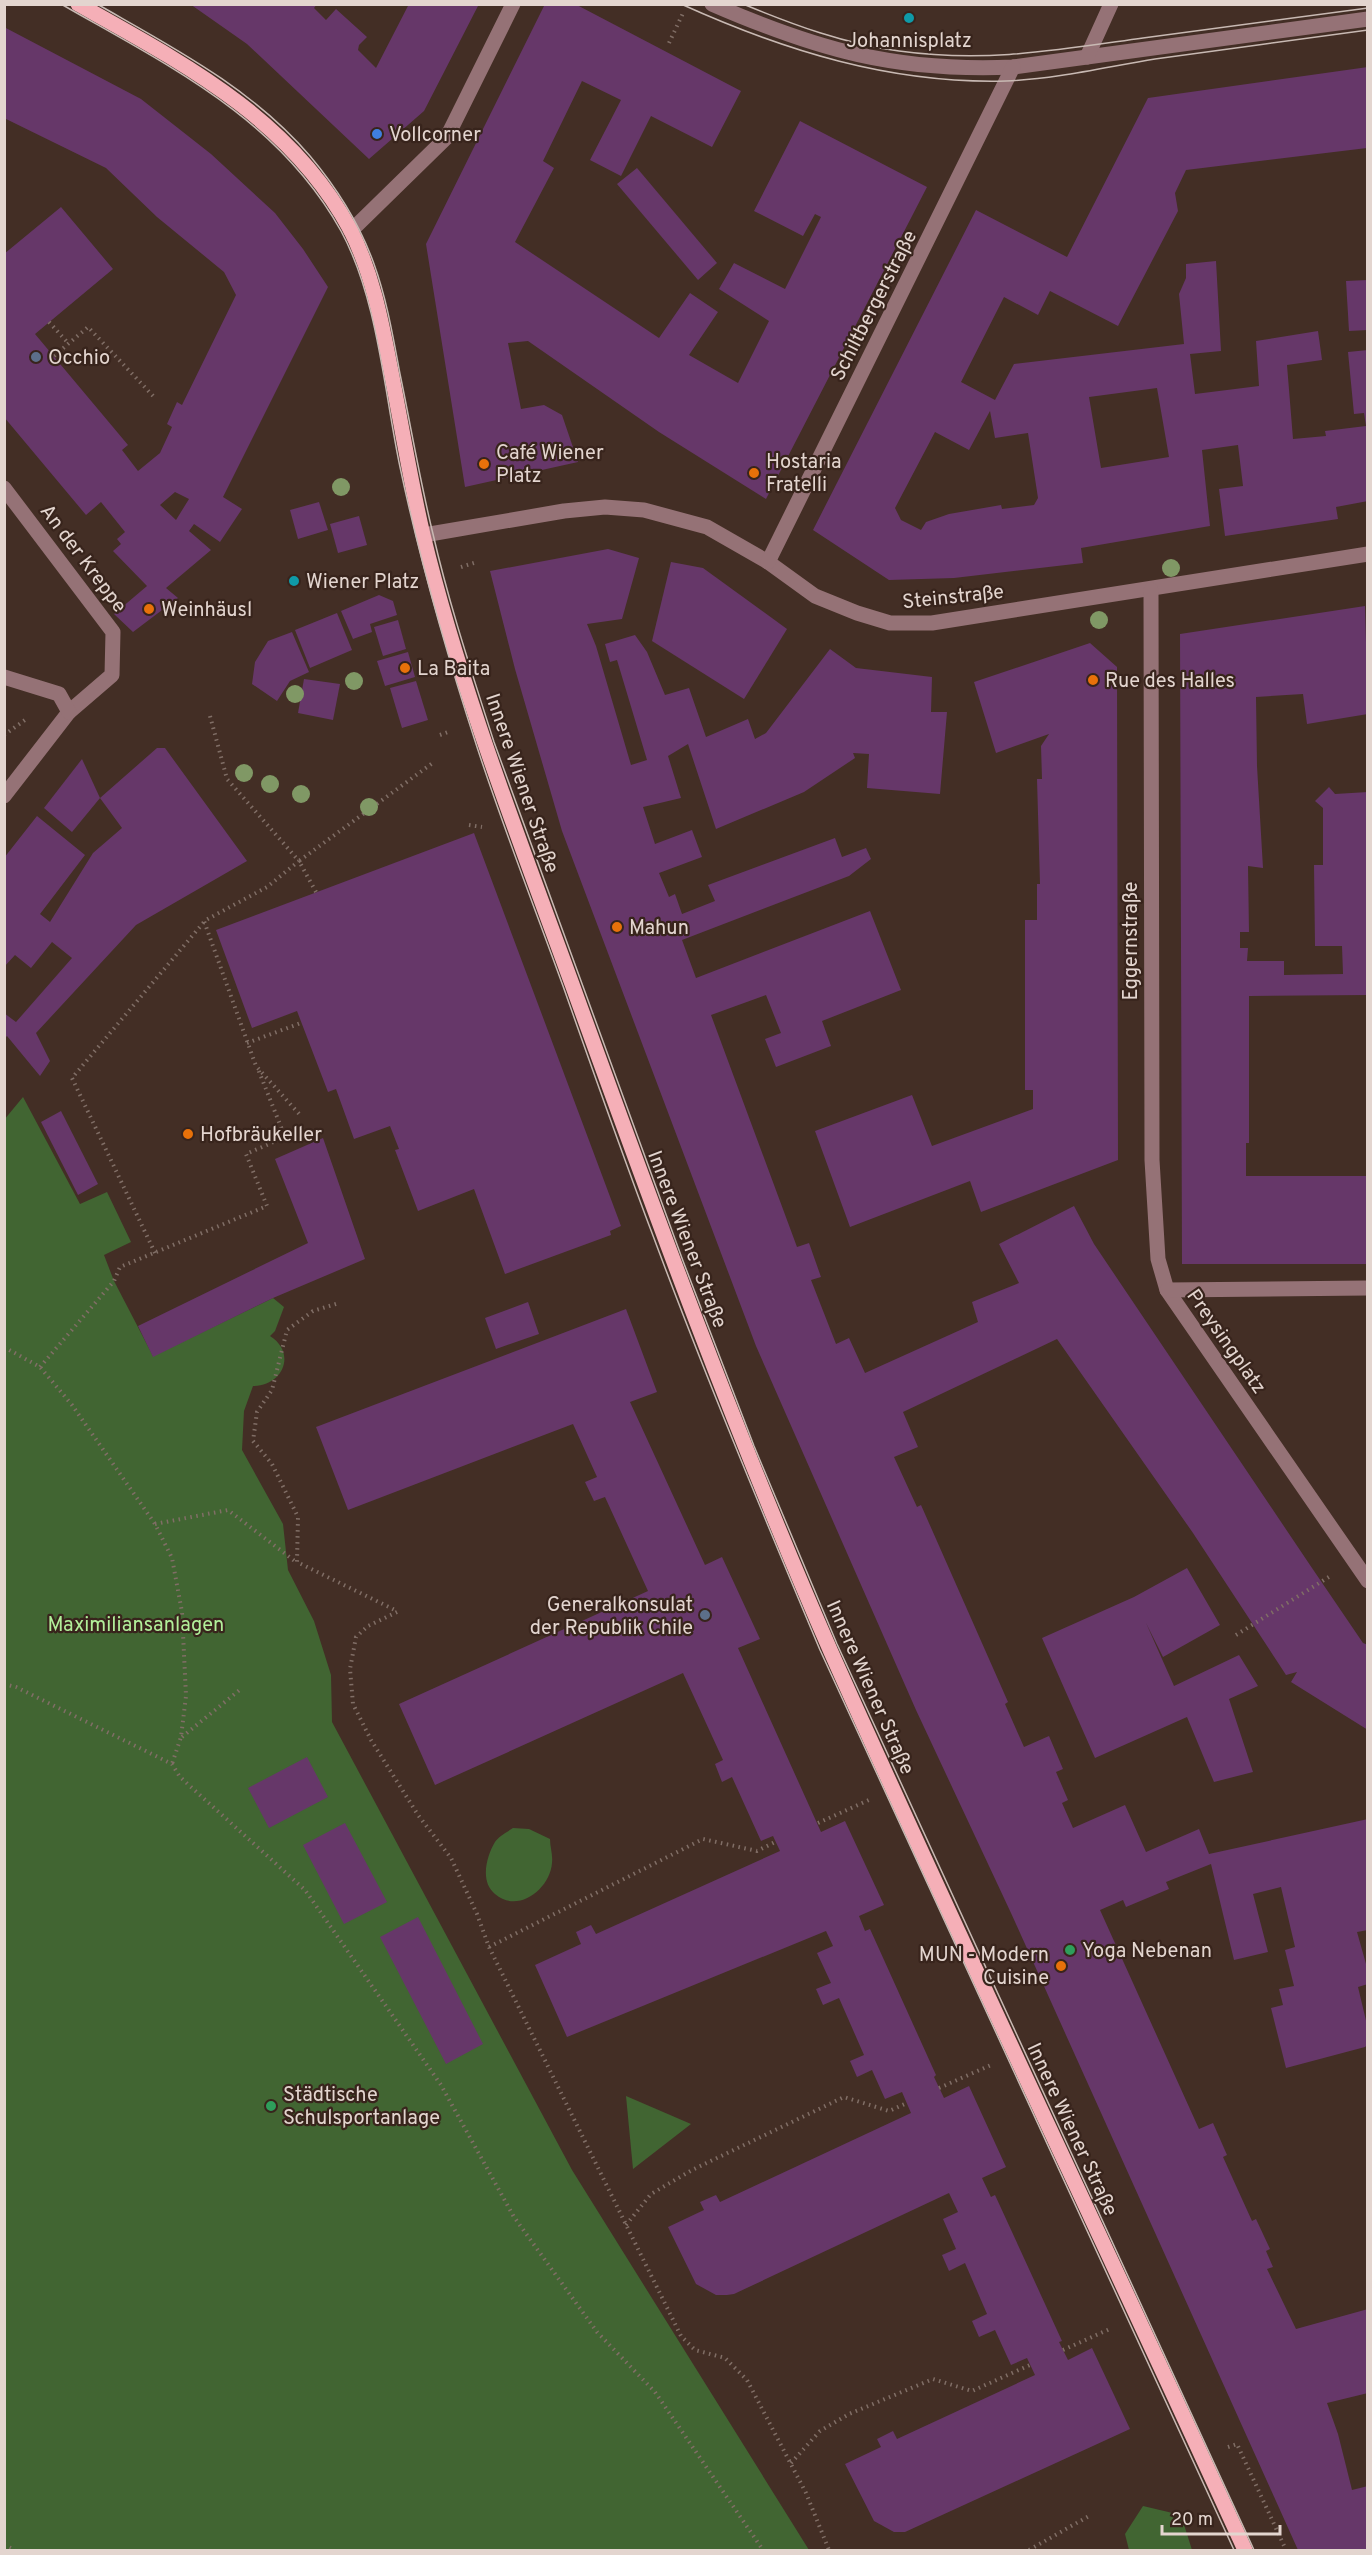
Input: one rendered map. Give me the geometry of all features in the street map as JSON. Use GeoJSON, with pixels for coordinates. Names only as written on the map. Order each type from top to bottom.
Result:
{"type":"FeatureCollection","features":[{"type":"Feature","properties":{"kind":"main road","name":"Innere Wiener Straße"},"geometry":{"type":"LineString","coordinates":[[78,4],[188,66],[252,112],[303,161],[350,230],[366,265],[379,310],[423,535],[485,745],[660,1226],[747,1451],[830,1649],[1245,2550]]}},
{"type":"Feature","properties":{"kind":"street"},"geometry":{"type":"LineString","coordinates":[[350,230],[447,137],[513,4]]}},
{"type":"Feature","properties":{"kind":"street"},"geometry":{"type":"LineString","coordinates":[[712,4],[814,45],[918,66],[970,69],[1013,67],[1368,19]]}},
{"type":"Feature","properties":{"kind":"street"},"geometry":{"type":"LineString","coordinates":[[1088,57],[1111,4]]}},
{"type":"Feature","properties":{"kind":"street","name":"Schiltbergerstraße"},"geometry":{"type":"LineString","coordinates":[[768,562],[1013,67]]}},
{"type":"Feature","properties":{"kind":"street","name":"An der Kreppe"},"geometry":{"type":"LineString","coordinates":[[4,488],[113,632],[112,675],[69,712],[4,796]]}},
{"type":"Feature","properties":{"kind":"street","name":"Steinstraße"},"geometry":{"type":"LineString","coordinates":[[423,535],[564,511],[605,507],[635,509],[707,527],[768,562],[815,596],[856,613],[890,623],[932,623],[1368,554]]}},
{"type":"Feature","properties":{"kind":"street","name":"Eggernstraße"},"geometry":{"type":"LineString","coordinates":[[1151,590],[1152,1160],[1158,1259],[1167,1290]]}},
{"type":"Feature","properties":{"kind":"street"},"geometry":{"type":"LineString","coordinates":[[4,677],[59,694],[69,712]]}},
{"type":"Feature","properties":{"kind":"street","name":"Preysingplatz"},"geometry":{"type":"LineString","coordinates":[[1167,1290],[1368,1288]]}},
{"type":"Feature","properties":{"kind":"street","name":"Preysingplatz"},"geometry":{"type":"LineString","coordinates":[[1167,1290],[1368,1581]]}},
{"type":"Feature","properties":{"kind":"path"},"geometry":{"type":"LineString","coordinates":[[669,43],[687,4]]}},
{"type":"Feature","properties":{"kind":"path"},"geometry":{"type":"LineString","coordinates":[[50,322],[69,344]]}},
{"type":"Feature","properties":{"kind":"path"},"geometry":{"type":"LineString","coordinates":[[54,356],[88,327],[155,398]]}},
{"type":"Feature","properties":{"kind":"path"},"geometry":{"type":"LineString","coordinates":[[210,716],[227,779],[299,861],[316,892]]}},
{"type":"Feature","properties":{"kind":"path"},"geometry":{"type":"LineString","coordinates":[[440,735],[455,730]]}},
{"type":"Feature","properties":{"kind":"path"},"geometry":{"type":"LineString","coordinates":[[155,1253],[72,1078],[204,921],[267,887],[434,762]]}},
{"type":"Feature","properties":{"kind":"path"},"geometry":{"type":"LineString","coordinates":[[469,825],[482,827]]}},
{"type":"Feature","properties":{"kind":"path"},"geometry":{"type":"LineString","coordinates":[[40,1367],[114,1281],[120,1267],[267,1206],[246,1154],[285,1137],[256,1066],[204,921]]}},
{"type":"Feature","properties":{"kind":"path"},"geometry":{"type":"LineString","coordinates":[[248,1043],[301,1023]]}},
{"type":"Feature","properties":{"kind":"path"},"geometry":{"type":"LineString","coordinates":[[256,1066],[301,1116]]}},
{"type":"Feature","properties":{"kind":"path"},"geometry":{"type":"LineString","coordinates":[[297,1562],[298,1517],[272,1464],[253,1441],[257,1412],[272,1390],[287,1330],[313,1311],[336,1304]]}},
{"type":"Feature","properties":{"kind":"path"},"geometry":{"type":"LineString","coordinates":[[4,1347],[40,1367],[72,1406],[156,1524],[172,1558],[182,1612],[186,1696],[181,1737],[172,1764]]}},
{"type":"Feature","properties":{"kind":"path"},"geometry":{"type":"LineString","coordinates":[[156,1524],[228,1510],[297,1562],[398,1612],[368,1626],[356,1637],[350,1669],[353,1704],[371,1740],[418,1815],[451,1858],[477,1914],[489,1947],[681,2336],[695,2350],[725,2358],[747,2380],[806,2493],[829,2550]]}},
{"type":"Feature","properties":{"kind":"path"},"geometry":{"type":"LineString","coordinates":[[1236,1635],[1354,1561]]}},
{"type":"Feature","properties":{"kind":"path"},"geometry":{"type":"LineString","coordinates":[[4,1684],[16,1687],[172,1764],[180,1777],[305,1890],[441,2085],[514,2217],[597,2332],[655,2392],[763,2550]]}},
{"type":"Feature","properties":{"kind":"path"},"geometry":{"type":"LineString","coordinates":[[181,1737],[242,1688]]}},
{"type":"Feature","properties":{"kind":"path"},"geometry":{"type":"LineString","coordinates":[[818,1823],[894,1789]]}},
{"type":"Feature","properties":{"kind":"path"},"geometry":{"type":"LineString","coordinates":[[489,1947],[703,1839],[757,1851],[775,1842]]}},
{"type":"Feature","properties":{"kind":"path"},"geometry":{"type":"LineString","coordinates":[[939,2088],[1015,2053]]}},
{"type":"Feature","properties":{"kind":"path"},"geometry":{"type":"LineString","coordinates":[[626,2225],[651,2194],[692,2170],[844,2097],[889,2111],[907,2103]]}},
{"type":"Feature","properties":{"kind":"path"},"geometry":{"type":"LineString","coordinates":[[1063,2350],[1137,2316]]}},
{"type":"Feature","properties":{"kind":"path"},"geometry":{"type":"LineString","coordinates":[[791,2463],[820,2431],[849,2414],[933,2379],[972,2391],[1030,2365]]}},
{"type":"Feature","properties":{"kind":"path"},"geometry":{"type":"LineString","coordinates":[[1269,2513],[1286,2550]]}},
{"type":"Feature","properties":{"kind":"path"},"geometry":{"type":"LineString","coordinates":[[1029,2550],[1089,2516]]}},
{"type":"Feature","properties":{"kind":"path"},"geometry":{"type":"LineString","coordinates":[[4,2545],[15,2550]]}},
{"type":"Feature","properties":{"kind":"green space","name":"Städtische Schulsportanlage"},"geometry":{"type":"Polygon","coordinates":[[[23,1097],[80,1204],[107,1192],[131,1242],[104,1255],[114,1281],[153,1356],[273,1298],[284,1307],[275,1331],[270,1336],[283,1351],[283,1367],[272,1381],[253,1386],[244,1411],[242,1450],[283,1524],[288,1570],[314,1621],[331,1675],[332,1722],[572,2170],[809,2550],[5,2550],[4,1120],[23,1097]]]}},
{"type":"Feature","properties":{"kind":"green space"},"geometry":{"type":"Polygon","coordinates":[[[513,1828],[529,1829],[550,1839],[552,1860],[550,1873],[539,1890],[523,1900],[513,1901],[504,1899],[490,1889],[486,1869],[495,1842],[513,1828]]]}},
{"type":"Feature","properties":{"kind":"green space"},"geometry":{"type":"Polygon","coordinates":[[[626,2096],[691,2124],[633,2169],[626,2096]]]}},
{"type":"Feature","properties":{"kind":"green space"},"geometry":{"type":"Polygon","coordinates":[[[1143,2506],[1181,2515],[1192,2550],[1129,2550],[1125,2534],[1143,2506]]]}},
{"type":"Feature","properties":{"kind":"building"},"geometry":{"type":"Polygon","coordinates":[[[190,4],[317,4],[314,8],[326,20],[336,9],[367,37],[359,45],[358,50],[376,68],[409,4],[479,4],[424,111],[369,159],[247,44],[190,4]]]}},
{"type":"Feature","properties":{"kind":"building"},"geometry":{"type":"Polygon","coordinates":[[[545,4],[575,4],[741,91],[712,147],[651,116],[621,176],[590,160],[621,100],[582,81],[543,161],[554,168],[515,242],[659,338],[690,293],[718,312],[689,355],[738,383],[769,321],[719,289],[734,263],[785,289],[821,217],[815,214],[803,236],[754,211],[800,121],[927,187],[766,499],[659,432],[528,341],[508,343],[521,409],[544,405],[562,415],[578,462],[465,487],[426,244],[545,4]]]}},
{"type":"Feature","properties":{"kind":"building"},"geometry":{"type":"Polygon","coordinates":[[[4,27],[141,99],[211,154],[275,213],[303,249],[328,287],[223,497],[242,509],[220,542],[194,524],[189,531],[211,550],[166,588],[178,598],[133,632],[114,614],[147,586],[113,551],[121,544],[117,539],[125,532],[101,502],[86,515],[4,417],[4,254],[61,207],[113,269],[35,334],[128,445],[122,450],[138,471],[160,453],[172,427],[167,424],[177,402],[182,405],[236,295],[224,272],[157,217],[106,168],[4,118],[4,27]],[[175,492],[160,505],[176,520],[189,499],[175,492]]]}},
{"type":"Feature","properties":{"kind":"building"},"geometry":{"type":"Polygon","coordinates":[[[1368,67],[1367,148],[1186,170],[1175,193],[1178,211],[1118,326],[1050,291],[1038,315],[1004,297],[961,382],[995,400],[1014,364],[1184,344],[1179,294],[1186,278],[1186,264],[1216,261],[1221,351],[1190,354],[1195,394],[1259,386],[1256,341],[1318,331],[1322,360],[1287,365],[1293,439],[1326,436],[1325,431],[1366,426],[1364,413],[1354,414],[1348,352],[1368,350],[1368,501],[1336,507],[1338,519],[1225,536],[1219,489],[1243,486],[1238,445],[1202,450],[1210,526],[1081,548],[1083,563],[954,578],[889,580],[813,530],[976,210],[1067,257],[1148,98],[1368,67]],[[1157,388],[1089,397],[1101,468],[1169,457],[1157,388]],[[990,411],[969,450],[935,432],[895,508],[901,520],[921,530],[926,522],[949,514],[1001,505],[1002,509],[1034,505],[1038,498],[1028,433],[995,438],[990,411]]]}},
{"type":"Feature","properties":{"kind":"building"},"geometry":{"type":"Polygon","coordinates":[[[637,168],[717,263],[698,280],[617,184],[637,168]]]}},
{"type":"Feature","properties":{"kind":"building"},"geometry":{"type":"Polygon","coordinates":[[[1368,280],[1368,330],[1349,331],[1346,281],[1368,280]]]}},
{"type":"Feature","properties":{"kind":"building"},"geometry":{"type":"Polygon","coordinates":[[[319,502],[328,530],[298,539],[290,510],[319,502]]]}},
{"type":"Feature","properties":{"kind":"building"},"geometry":{"type":"Polygon","coordinates":[[[359,516],[367,545],[338,553],[330,524],[359,516]]]}},
{"type":"Feature","properties":{"kind":"building"},"geometry":{"type":"Polygon","coordinates":[[[608,549],[639,558],[622,619],[587,624],[596,646],[631,765],[647,760],[617,660],[610,662],[605,644],[635,635],[647,652],[665,695],[689,688],[706,737],[748,719],[755,739],[766,733],[830,649],[856,668],[932,677],[931,712],[947,712],[940,794],[867,788],[869,754],[853,753],[855,758],[804,792],[716,829],[688,744],[668,756],[681,798],[643,807],[655,844],[692,830],[702,857],[659,873],[669,897],[675,894],[682,914],[715,901],[708,885],[835,838],[842,857],[866,848],[871,859],[849,876],[682,940],[696,978],[870,911],[901,990],[822,1021],[831,1046],[776,1067],[765,1039],[781,1033],[766,995],[711,1015],[797,1247],[809,1243],[821,1277],[811,1280],[836,1344],[849,1338],[865,1373],[978,1322],[972,1302],[1019,1283],[999,1244],[1074,1206],[1094,1244],[1363,1643],[1368,1645],[1368,1730],[1291,1682],[1297,1672],[1286,1675],[1193,1533],[1057,1339],[903,1412],[918,1447],[894,1457],[917,1507],[921,1505],[1008,1702],[1005,1704],[1024,1747],[1049,1736],[1063,1769],[1056,1772],[1068,1800],[1062,1803],[1073,1828],[1125,1805],[1146,1852],[1199,1829],[1209,1854],[1368,1819],[1368,1930],[1357,1932],[1368,1971],[1368,1984],[1358,1987],[1368,2029],[1368,2044],[1365,2047],[1286,2068],[1271,2008],[1283,2005],[1279,1989],[1294,1986],[1285,1950],[1295,1947],[1281,1887],[1253,1894],[1268,1952],[1234,1960],[1211,1864],[1166,1882],[1169,1889],[1126,1907],[1123,1900],[1100,1910],[1199,2129],[1213,2123],[1227,2155],[1223,2157],[1237,2188],[1252,2221],[1256,2219],[1270,2249],[1266,2251],[1273,2267],[1267,2269],[1296,2329],[1368,2309],[1368,2393],[1327,2403],[1338,2434],[1352,2490],[1368,2486],[1368,2550],[1298,2550],[1011,1913],[916,1710],[756,1346],[562,831],[515,669],[490,571],[608,549]]]}},
{"type":"Feature","properties":{"kind":"building"},"geometry":{"type":"Polygon","coordinates":[[[671,562],[703,568],[787,629],[744,699],[652,641],[671,562]]]}},
{"type":"Feature","properties":{"kind":"building"},"geometry":{"type":"Polygon","coordinates":[[[379,595],[393,601],[397,615],[370,624],[372,632],[353,639],[341,611],[379,595]]]}},
{"type":"Feature","properties":{"kind":"building"},"geometry":{"type":"Polygon","coordinates":[[[1365,606],[1368,714],[1307,724],[1303,694],[1256,697],[1257,766],[1263,868],[1248,866],[1249,932],[1240,932],[1240,948],[1248,948],[1247,961],[1284,961],[1284,975],[1343,974],[1342,946],[1315,946],[1314,865],[1323,865],[1323,808],[1315,801],[1329,787],[1335,794],[1368,792],[1368,995],[1249,996],[1249,1143],[1246,1143],[1246,1176],[1368,1176],[1368,1264],[1182,1264],[1180,634],[1365,606]]]}},
{"type":"Feature","properties":{"kind":"building"},"geometry":{"type":"Polygon","coordinates":[[[337,613],[352,650],[310,668],[295,630],[337,613]]]}},
{"type":"Feature","properties":{"kind":"building"},"geometry":{"type":"Polygon","coordinates":[[[398,620],[406,649],[383,656],[374,627],[398,620]]]}},
{"type":"Feature","properties":{"kind":"building"},"geometry":{"type":"Polygon","coordinates":[[[292,632],[309,672],[290,681],[277,701],[252,684],[255,662],[268,641],[292,632]]]}},
{"type":"Feature","properties":{"kind":"building"},"geometry":{"type":"Polygon","coordinates":[[[1090,643],[1117,667],[1118,1160],[981,1212],[970,1181],[850,1227],[815,1131],[912,1095],[932,1146],[1033,1109],[1033,1090],[1025,1090],[1025,920],[1037,920],[1037,884],[1040,884],[1037,779],[1042,779],[1041,746],[1049,734],[996,753],[974,682],[1090,643]]]}},
{"type":"Feature","properties":{"kind":"building"},"geometry":{"type":"Polygon","coordinates":[[[408,652],[415,677],[385,686],[377,661],[408,652]]]}},
{"type":"Feature","properties":{"kind":"building"},"geometry":{"type":"Polygon","coordinates":[[[304,679],[340,684],[333,720],[298,713],[304,679]]]}},
{"type":"Feature","properties":{"kind":"building"},"geometry":{"type":"Polygon","coordinates":[[[416,681],[428,720],[402,728],[390,688],[416,681]]]}},
{"type":"Feature","properties":{"kind":"building"},"geometry":{"type":"Polygon","coordinates":[[[157,748],[165,748],[247,861],[136,925],[36,1033],[50,1061],[40,1076],[7,1036],[4,1039],[4,1013],[16,1022],[72,958],[52,942],[31,968],[15,955],[4,967],[4,858],[37,816],[85,855],[40,914],[50,922],[93,853],[122,828],[100,798],[157,748]]]}},
{"type":"Feature","properties":{"kind":"building"},"geometry":{"type":"Polygon","coordinates":[[[82,759],[100,798],[72,832],[44,808],[82,759]]]}},
{"type":"Feature","properties":{"kind":"building","name":"Hofbräukeller"},"geometry":{"type":"Polygon","coordinates":[[[474,833],[621,1226],[610,1231],[611,1235],[505,1274],[474,1189],[418,1211],[395,1150],[399,1149],[390,1126],[354,1139],[336,1089],[328,1092],[297,1011],[252,1028],[216,930],[474,833]]]}},
{"type":"Feature","properties":{"kind":"building"},"geometry":{"type":"Polygon","coordinates":[[[61,1111],[98,1184],[78,1195],[41,1122],[61,1111]]]}},
{"type":"Feature","properties":{"kind":"building"},"geometry":{"type":"Polygon","coordinates":[[[323,1138],[365,1259],[273,1298],[153,1357],[138,1326],[308,1243],[275,1159],[323,1138]]]}},
{"type":"Feature","properties":{"kind":"building"},"geometry":{"type":"Polygon","coordinates":[[[528,1302],[539,1334],[496,1349],[485,1318],[528,1302]]]}},
{"type":"Feature","properties":{"kind":"building"},"geometry":{"type":"Polygon","coordinates":[[[626,1309],[657,1392],[630,1402],[705,1565],[722,1557],[760,1639],[738,1648],[821,1832],[845,1821],[884,1905],[859,1916],[865,1931],[870,1929],[936,2075],[934,2077],[944,2098],[969,2086],[1006,2167],[982,2178],[991,2197],[995,2195],[1062,2341],[1059,2342],[1068,2360],[1092,2348],[1130,2429],[905,2532],[894,2532],[874,2521],[845,2464],[881,2447],[877,2439],[893,2431],[897,2439],[1035,2375],[1027,2358],[1011,2365],[995,2330],[979,2337],[972,2321],[987,2314],[965,2263],[949,2271],[942,2255],[956,2249],[943,2219],[958,2212],[949,2193],[734,2294],[727,2295],[716,2295],[696,2284],[668,2227],[704,2210],[700,2202],[716,2195],[720,2202],[911,2113],[902,2092],[885,2099],[872,2070],[857,2077],[850,2061],[864,2055],[839,1998],[823,2005],[816,1989],[831,1983],[817,1953],[833,1946],[826,1931],[567,2037],[535,1965],[581,1944],[576,1932],[591,1925],[596,1934],[780,1851],[773,1836],[761,1841],[732,1777],[722,1782],[715,1764],[723,1760],[683,1673],[435,1785],[399,1704],[648,1591],[605,1497],[594,1501],[585,1482],[597,1477],[573,1424],[348,1510],[316,1427],[626,1309]]]}},
{"type":"Feature","properties":{"kind":"building"},"geometry":{"type":"Polygon","coordinates":[[[1187,1568],[1220,1625],[1163,1657],[1146,1623],[1174,1686],[1239,1655],[1258,1686],[1229,1699],[1253,1772],[1214,1782],[1187,1717],[1095,1758],[1042,1638],[1134,1597],[1187,1568]]]}},
{"type":"Feature","properties":{"kind":"building"},"geometry":{"type":"Polygon","coordinates":[[[307,1757],[328,1797],[269,1828],[248,1788],[307,1757]]]}},
{"type":"Feature","properties":{"kind":"building"},"geometry":{"type":"Polygon","coordinates":[[[345,1823],[387,1902],[344,1924],[303,1845],[345,1823]]]}},
{"type":"Feature","properties":{"kind":"building"},"geometry":{"type":"Polygon","coordinates":[[[418,1917],[483,2044],[446,2064],[380,1937],[418,1917]]]}},
{"type":"Feature","properties":{"kind":"tram line"},"geometry":{"type":"LineString","coordinates":[[61,4],[180,73],[218,98],[253,126],[286,157],[315,191],[341,231],[354,258],[372,316],[400,467],[416,537],[455,678],[497,807],[672,1285],[820,1650],[1234,2550]]}},
{"type":"Feature","properties":{"kind":"tram line"},"geometry":{"type":"LineString","coordinates":[[97,4],[182,53],[237,89],[263,110],[310,156],[329,180],[368,249],[379,278],[389,319],[439,560],[494,742],[683,1261],[754,1446],[837,1644],[1254,2550]]}},
{"type":"Feature","properties":{"kind":"tram line"},"geometry":{"type":"LineString","coordinates":[[681,4],[759,36],[839,61],[921,77],[963,80],[1006,81],[1044,78],[1155,59],[1368,30]]}},
{"type":"Feature","properties":{"kind":"tram line"},"geometry":{"type":"LineString","coordinates":[[743,4],[801,26],[859,44],[899,51],[962,56],[1051,51],[1368,8]]}},
{"type":"Feature","properties":{"kind":"place","name":"Johannisplatz"},"geometry":{"type":"Point","coordinates":[909,18]}},
{"type":"Feature","properties":{"kind":"place","name":"Vollcorner"},"geometry":{"type":"Point","coordinates":[377,134]}},
{"type":"Feature","properties":{"kind":"place","name":"Occhio"},"geometry":{"type":"Point","coordinates":[36,357]}},
{"type":"Feature","properties":{"kind":"place","name":"Café Wiener Platz"},"geometry":{"type":"Point","coordinates":[484,464]}},
{"type":"Feature","properties":{"kind":"place","name":"Hostaria Fratelli"},"geometry":{"type":"Point","coordinates":[754,473]}},
{"type":"Feature","properties":{"kind":"place","name":"Wiener Platz"},"geometry":{"type":"Point","coordinates":[294,581]}},
{"type":"Feature","properties":{"kind":"place","name":"Weinhäusl"},"geometry":{"type":"Point","coordinates":[149,609]}},
{"type":"Feature","properties":{"kind":"place","name":"La Baita"},"geometry":{"type":"Point","coordinates":[405,668]}},
{"type":"Feature","properties":{"kind":"place","name":"Rue des Halles"},"geometry":{"type":"Point","coordinates":[1093,680]}},
{"type":"Feature","properties":{"kind":"place","name":"Mahun"},"geometry":{"type":"Point","coordinates":[617,927]}},
{"type":"Feature","properties":{"kind":"place","name":"Hofbräukeller"},"geometry":{"type":"Point","coordinates":[188,1134]}},
{"type":"Feature","properties":{"kind":"place","name":"Generalkonsulat der Republik Chile"},"geometry":{"type":"Point","coordinates":[705,1615]}},
{"type":"Feature","properties":{"kind":"place","name":"Yoga Nebenan"},"geometry":{"type":"Point","coordinates":[1070,1950]}},
{"type":"Feature","properties":{"kind":"place","name":"MUN - Modern Cuisine"},"geometry":{"type":"Point","coordinates":[1061,1966]}},
{"type":"Feature","properties":{"kind":"place","name":"Städtische Schulsportanlage"},"geometry":{"type":"Point","coordinates":[271,2106]}},
{"type":"Feature","properties":{"kind":"park label","name":"Maximiliansanlagen"},"geometry":{"type":"Point","coordinates":[136,1624]}}]}
